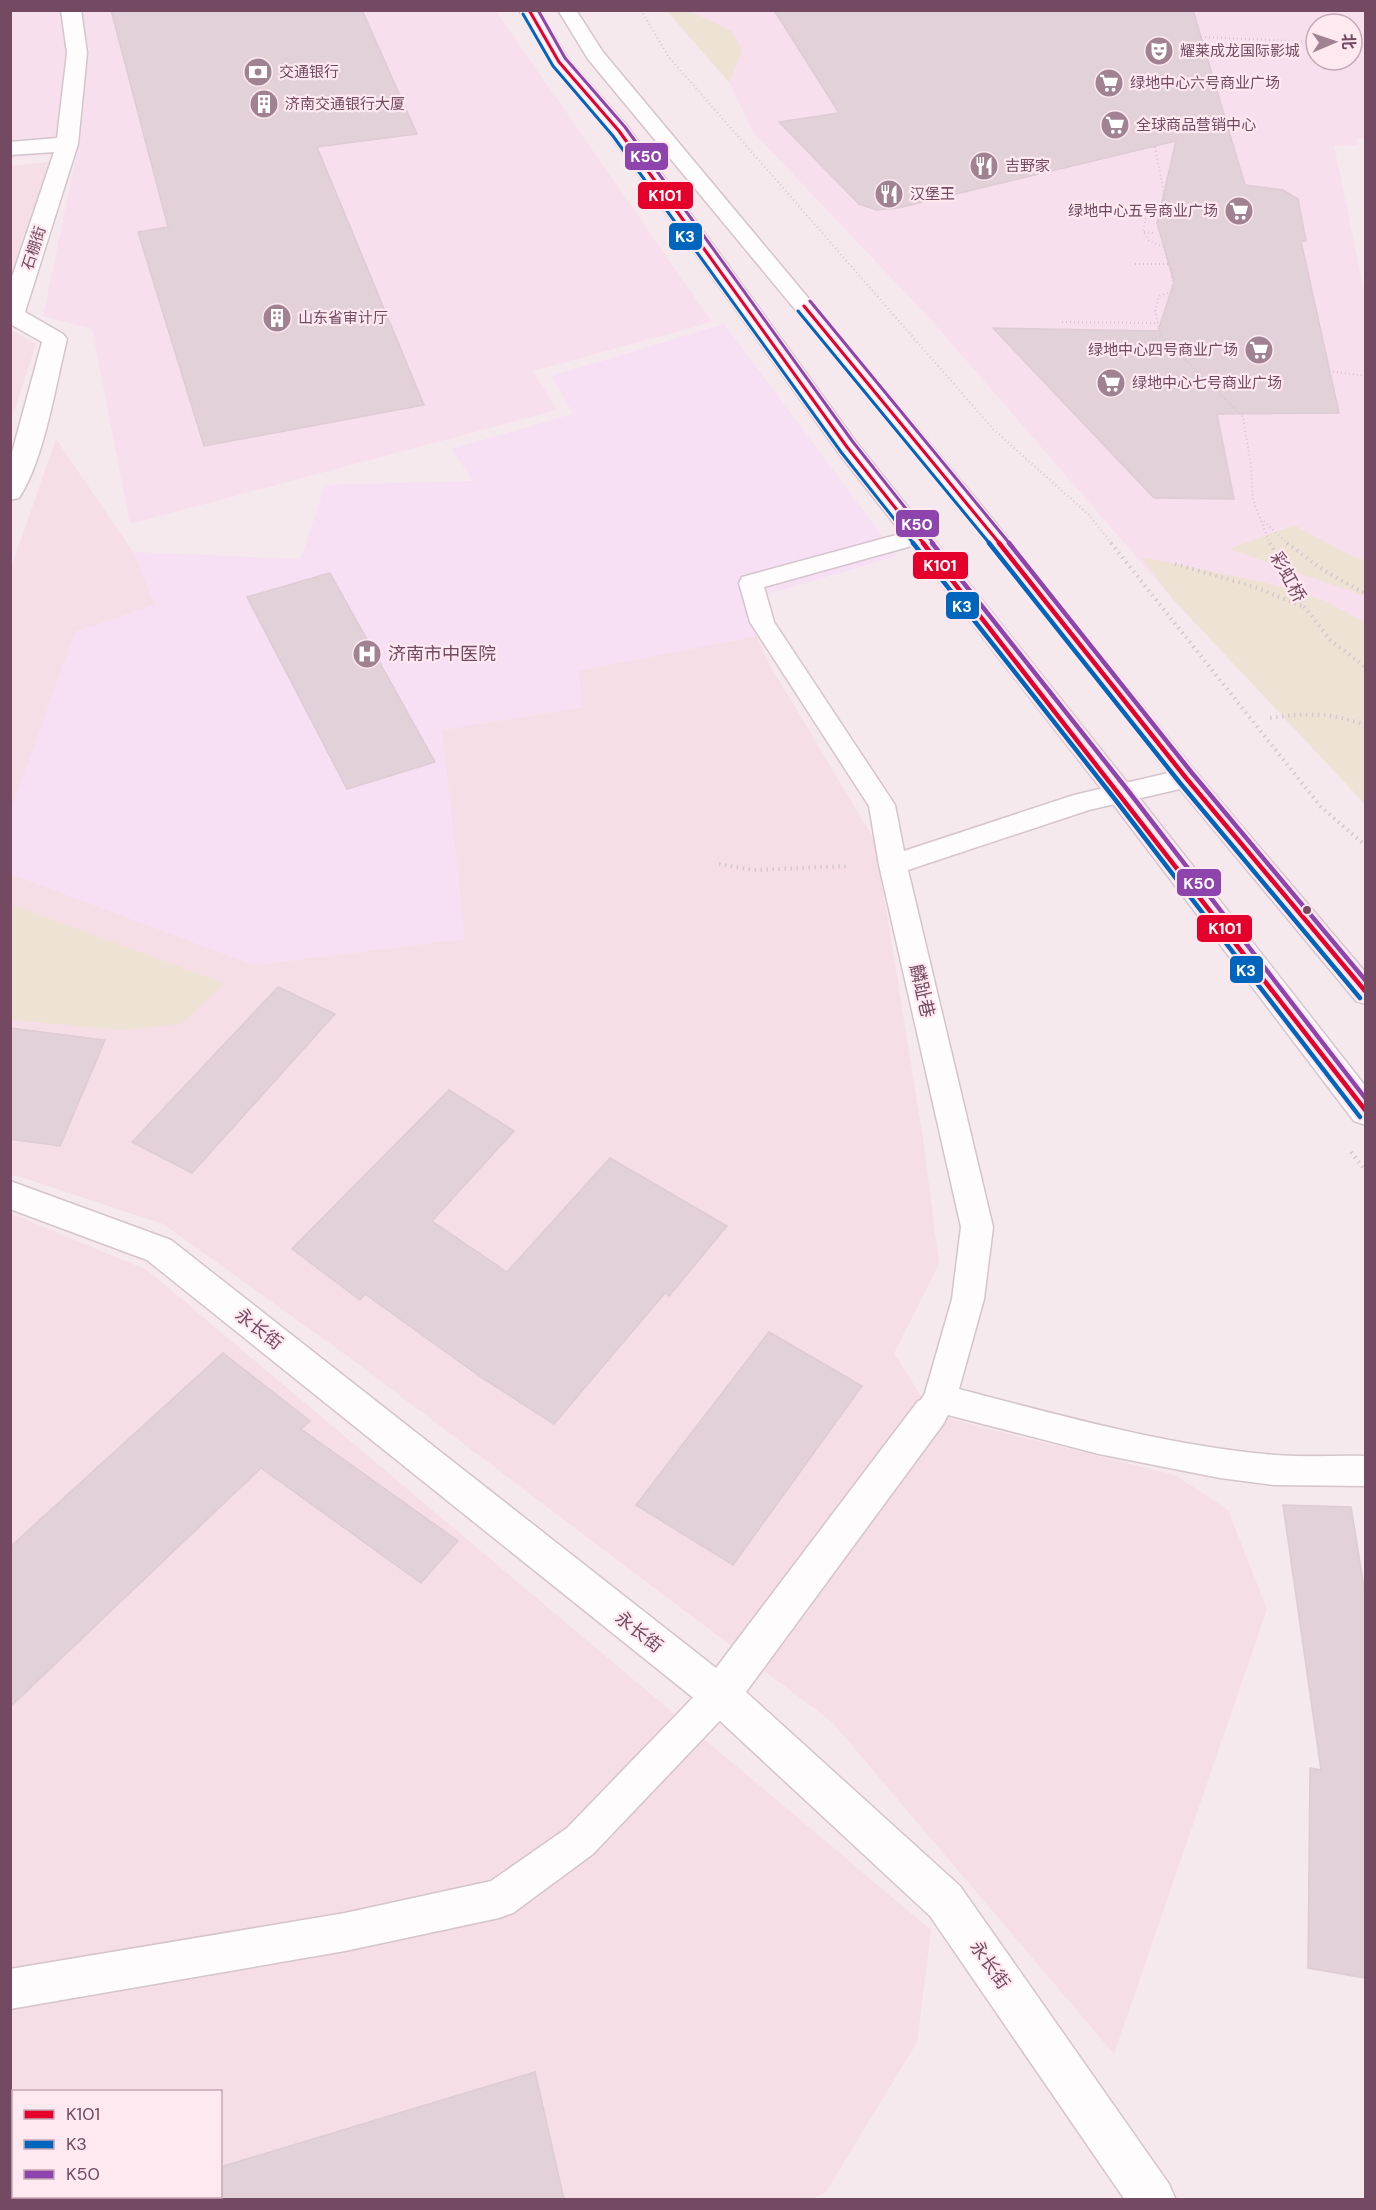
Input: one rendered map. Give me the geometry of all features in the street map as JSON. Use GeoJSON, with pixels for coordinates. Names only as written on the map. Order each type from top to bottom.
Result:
{"type":"FeatureCollection","features":[{"type":"Feature","properties":{"kind":"street","name":"石棚街"},"geometry":{"type":"LineString","coordinates":[[10,492],[25,456],[55,339],[12,315],[67,144],[77,53],[71,10]]}},
{"type":"Feature","properties":{"kind":"street"},"geometry":{"type":"LineString","coordinates":[[529,10],[559,62],[619,131],[847,447],[1120,793],[1365,1112]]}},
{"type":"Feature","properties":{"kind":"street"},"geometry":{"type":"LineString","coordinates":[[10,149],[67,144]]}},
{"type":"Feature","properties":{"kind":"street","name":"永长街"},"geometry":{"type":"LineString","coordinates":[[10,1195],[159,1250],[720,1695],[945,1901],[1154,2199]]}},
{"type":"Feature","properties":{"kind":"street"},"geometry":{"type":"LineString","coordinates":[[720,1695],[935,1405]]}},
{"type":"Feature","properties":{"kind":"lane"},"geometry":{"type":"LineString","coordinates":[[567,10],[595,55],[978,516],[1186,778],[1365,993]]}},
{"type":"Feature","properties":{"kind":"lane","name":"麟趾巷"},"geometry":{"type":"LineString","coordinates":[[918,537],[751,583],[762,622],[882,805],[893,865],[977,1227],[968,1299],[935,1405]]}},
{"type":"Feature","properties":{"kind":"lane"},"geometry":{"type":"LineString","coordinates":[[893,865],[1083,802],[1186,778]]}},
{"type":"Feature","properties":{"kind":"lane"},"geometry":{"type":"LineString","coordinates":[[935,1405],[1178,1456],[1263,1469],[1365,1471]]}},
{"type":"Feature","properties":{"kind":"lane"},"geometry":{"type":"LineString","coordinates":[[10,1989],[345,1932],[499,1899],[580,1841],[720,1695]]}},
{"type":"Feature","properties":{"kind":"path"},"geometry":{"type":"LineString","coordinates":[[641,10],[668,56],[993,429],[1089,515],[1321,807],[1365,846]]}},
{"type":"Feature","properties":{"kind":"path"},"geometry":{"type":"LineString","coordinates":[[1201,37],[1304,41]]}},
{"type":"Feature","properties":{"kind":"path"},"geometry":{"type":"LineString","coordinates":[[1133,345],[1161,336],[1155,311],[1159,296],[1173,291],[1170,264],[1164,247],[1149,241],[1143,231],[1146,217],[1166,199],[1155,147]]}},
{"type":"Feature","properties":{"kind":"path"},"geometry":{"type":"LineString","coordinates":[[1143,231],[1155,232]]}},
{"type":"Feature","properties":{"kind":"path"},"geometry":{"type":"LineString","coordinates":[[1135,264],[1170,264]]}},
{"type":"Feature","properties":{"kind":"path"},"geometry":{"type":"LineString","coordinates":[[1062,322],[1158,323]]}},
{"type":"Feature","properties":{"kind":"path","name":"彩虹桥"},"geometry":{"type":"LineString","coordinates":[[1161,336],[1243,417],[1254,500],[1273,551],[1305,608],[1330,641],[1365,667]]}},
{"type":"Feature","properties":{"kind":"path"},"geometry":{"type":"LineString","coordinates":[[1186,361],[1197,356]]}},
{"type":"Feature","properties":{"kind":"path"},"geometry":{"type":"LineString","coordinates":[[1329,371],[1365,376]]}},
{"type":"Feature","properties":{"kind":"path"},"geometry":{"type":"LineString","coordinates":[[1261,519],[1295,553],[1331,577],[1365,594]]}},
{"type":"Feature","properties":{"kind":"path"},"geometry":{"type":"LineString","coordinates":[[1175,564],[1256,587],[1305,608]]}},
{"type":"Feature","properties":{"kind":"path"},"geometry":{"type":"LineString","coordinates":[[1270,718],[1310,712],[1355,721],[1365,726]]}},
{"type":"Feature","properties":{"kind":"path"},"geometry":{"type":"LineString","coordinates":[[719,864],[753,870],[893,865]]}},
{"type":"Feature","properties":{"kind":"shaded area"},"geometry":{"type":"Polygon","coordinates":[[[11,11],[496,11],[712,322],[533,371],[557,410],[130,524],[92,329],[43,316],[77,152],[11,158],[11,11]]]}},
{"type":"Feature","properties":{"kind":"shaded area"},"geometry":{"type":"Polygon","coordinates":[[[667,11],[1365,11],[1365,139],[1356,139],[1358,145],[1334,146],[1365,295],[1365,804],[1171,597],[932,321],[753,132],[729,82],[667,11]]]}},
{"type":"Feature","properties":{"kind":"shaded area"},"geometry":{"type":"Polygon","coordinates":[[[667,11],[689,11],[732,31],[743,51],[729,82],[667,11]]]}},
{"type":"Feature","properties":{"kind":"shaded area"},"geometry":{"type":"Polygon","coordinates":[[[49,162],[11,281],[11,166],[49,162]]]}},
{"type":"Feature","properties":{"kind":"shaded area","name":"济南市中医院"},"geometry":{"type":"Polygon","coordinates":[[[724,324],[897,556],[748,600],[756,636],[578,671],[582,707],[442,730],[465,939],[254,965],[11,874],[10,812],[75,632],[155,605],[133,552],[301,559],[325,485],[473,481],[452,449],[573,414],[552,376],[724,324]]]}},
{"type":"Feature","properties":{"kind":"shaded area"},"geometry":{"type":"Polygon","coordinates":[[[11,330],[36,344],[11,421],[11,330]]]}},
{"type":"Feature","properties":{"kind":"shaded area"},"geometry":{"type":"Polygon","coordinates":[[[56,439],[133,552],[155,605],[75,632],[11,812],[11,568],[56,439]]]}},
{"type":"Feature","properties":{"kind":"shaded area"},"geometry":{"type":"Polygon","coordinates":[[[1294,525],[1352,556],[1365,560],[1365,596],[1229,549],[1294,525]]]}},
{"type":"Feature","properties":{"kind":"shaded area"},"geometry":{"type":"Polygon","coordinates":[[[1141,557],[1263,582],[1323,600],[1365,622],[1365,804],[1171,597],[1141,557]]]}},
{"type":"Feature","properties":{"kind":"shaded area"},"geometry":{"type":"Polygon","coordinates":[[[756,636],[771,667],[875,841],[923,1138],[939,1264],[894,1353],[931,1412],[980,1427],[1175,1475],[1228,1510],[1267,1609],[1114,2054],[832,1722],[346,1355],[163,1224],[18,1176],[11,1176],[11,874],[254,965],[465,939],[442,730],[582,707],[578,671],[756,636]]]}},
{"type":"Feature","properties":{"kind":"shaded area"},"geometry":{"type":"Polygon","coordinates":[[[10,904],[224,983],[181,1024],[120,1030],[11,1020],[10,904]]]}},
{"type":"Feature","properties":{"kind":"shaded area"},"geometry":{"type":"Polygon","coordinates":[[[10,1213],[147,1270],[931,1930],[917,2042],[826,2192],[811,2200],[11,2199],[10,1213]]]}},
{"type":"Feature","properties":{"kind":"building"},"geometry":{"type":"Polygon","coordinates":[[[111,10],[362,10],[417,134],[317,147],[424,405],[204,446],[138,232],[168,227],[111,10]]]}},
{"type":"Feature","properties":{"kind":"building"},"geometry":{"type":"Polygon","coordinates":[[[774,10],[1193,10],[1245,185],[1283,190],[1298,199],[1306,241],[1301,241],[1339,413],[1217,414],[1234,499],[1154,498],[993,328],[1158,331],[1174,282],[1157,223],[1176,141],[898,208],[876,210],[859,204],[779,122],[839,113],[774,10]]]}},
{"type":"Feature","properties":{"kind":"building"},"geometry":{"type":"Polygon","coordinates":[[[330,573],[435,762],[347,789],[247,597],[330,573]]]}},
{"type":"Feature","properties":{"kind":"building"},"geometry":{"type":"Polygon","coordinates":[[[278,987],[335,1014],[192,1173],[132,1142],[278,987]]]}},
{"type":"Feature","properties":{"kind":"building"},"geometry":{"type":"Polygon","coordinates":[[[10,1028],[105,1040],[60,1146],[10,1139],[10,1028]]]}},
{"type":"Feature","properties":{"kind":"building"},"geometry":{"type":"Polygon","coordinates":[[[449,1090],[514,1131],[432,1221],[507,1272],[610,1158],[727,1226],[669,1296],[665,1293],[554,1424],[482,1378],[365,1294],[360,1300],[292,1249],[449,1090]]]}},
{"type":"Feature","properties":{"kind":"building"},"geometry":{"type":"Polygon","coordinates":[[[769,1332],[862,1386],[733,1565],[636,1505],[769,1332]]]}},
{"type":"Feature","properties":{"kind":"building"},"geometry":{"type":"Polygon","coordinates":[[[223,1353],[310,1421],[301,1429],[458,1541],[421,1583],[261,1468],[10,1707],[10,1547],[223,1353]]]}},
{"type":"Feature","properties":{"kind":"building"},"geometry":{"type":"Polygon","coordinates":[[[1283,1505],[1351,1507],[1365,1593],[1365,1978],[1308,1968],[1310,1768],[1321,1770],[1283,1505]]]}},
{"type":"Feature","properties":{"kind":"building"},"geometry":{"type":"Polygon","coordinates":[[[535,2072],[564,2199],[150,2199],[222,2198],[222,2166],[535,2072]]]}},
{"type":"Feature","properties":{"kind":"transit line","name":"K101"},"geometry":{"type":"LineString","coordinates":[[529,10],[559,62],[619,131],[847,447],[1120,793],[1366,1111]]}},
{"type":"Feature","properties":{"kind":"transit line","name":"K50"},"geometry":{"type":"LineString","coordinates":[[538,10],[565,58],[625,127],[853,442],[1126,788],[1366,1099]]}},
{"type":"Feature","properties":{"kind":"transit line","name":"K3"},"geometry":{"type":"LineString","coordinates":[[523,14],[553,66],[613,136],[841,452],[1114,798],[1360,1117]]}},
{"type":"Feature","properties":{"kind":"transit line","name":"K50"},"geometry":{"type":"LineString","coordinates":[[810,301],[984,511],[1192,773],[1366,981]]}},
{"type":"Feature","properties":{"kind":"transit line","name":"K101"},"geometry":{"type":"LineString","coordinates":[[804,306],[978,516],[1186,778],[1366,992]]}},
{"type":"Feature","properties":{"kind":"transit line","name":"K3"},"geometry":{"type":"LineString","coordinates":[[798,311],[972,521],[1180,783],[1360,998]]}},
{"type":"Feature","properties":{"kind":"place","name":"耀莱成龙国际影城"},"geometry":{"type":"Point","coordinates":[1159,51]}},
{"type":"Feature","properties":{"kind":"place","name":"交通银行"},"geometry":{"type":"Point","coordinates":[258,72]}},
{"type":"Feature","properties":{"kind":"place","name":"绿地中心六号商业广场"},"geometry":{"type":"Point","coordinates":[1109,83]}},
{"type":"Feature","properties":{"kind":"place","name":"济南交通银行大厦"},"geometry":{"type":"Point","coordinates":[264,104]}},
{"type":"Feature","properties":{"kind":"place","name":"全球商品营销中心"},"geometry":{"type":"Point","coordinates":[1115,125]}},
{"type":"Feature","properties":{"kind":"place","name":"吉野家"},"geometry":{"type":"Point","coordinates":[984,166]}},
{"type":"Feature","properties":{"kind":"place","name":"汉堡王"},"geometry":{"type":"Point","coordinates":[889,194]}},
{"type":"Feature","properties":{"kind":"place","name":"绿地中心五号商业广场"},"geometry":{"type":"Point","coordinates":[1239,211]}},
{"type":"Feature","properties":{"kind":"place","name":"山东省审计厅"},"geometry":{"type":"Point","coordinates":[277,318]}},
{"type":"Feature","properties":{"kind":"place","name":"绿地中心四号商业广场"},"geometry":{"type":"Point","coordinates":[1259,350]}},
{"type":"Feature","properties":{"kind":"place","name":"绿地中心七号商业广场"},"geometry":{"type":"Point","coordinates":[1111,383]}},
{"type":"Feature","properties":{"kind":"place","name":"济南市中医院"},"geometry":{"type":"Point","coordinates":[367,654]}}]}
